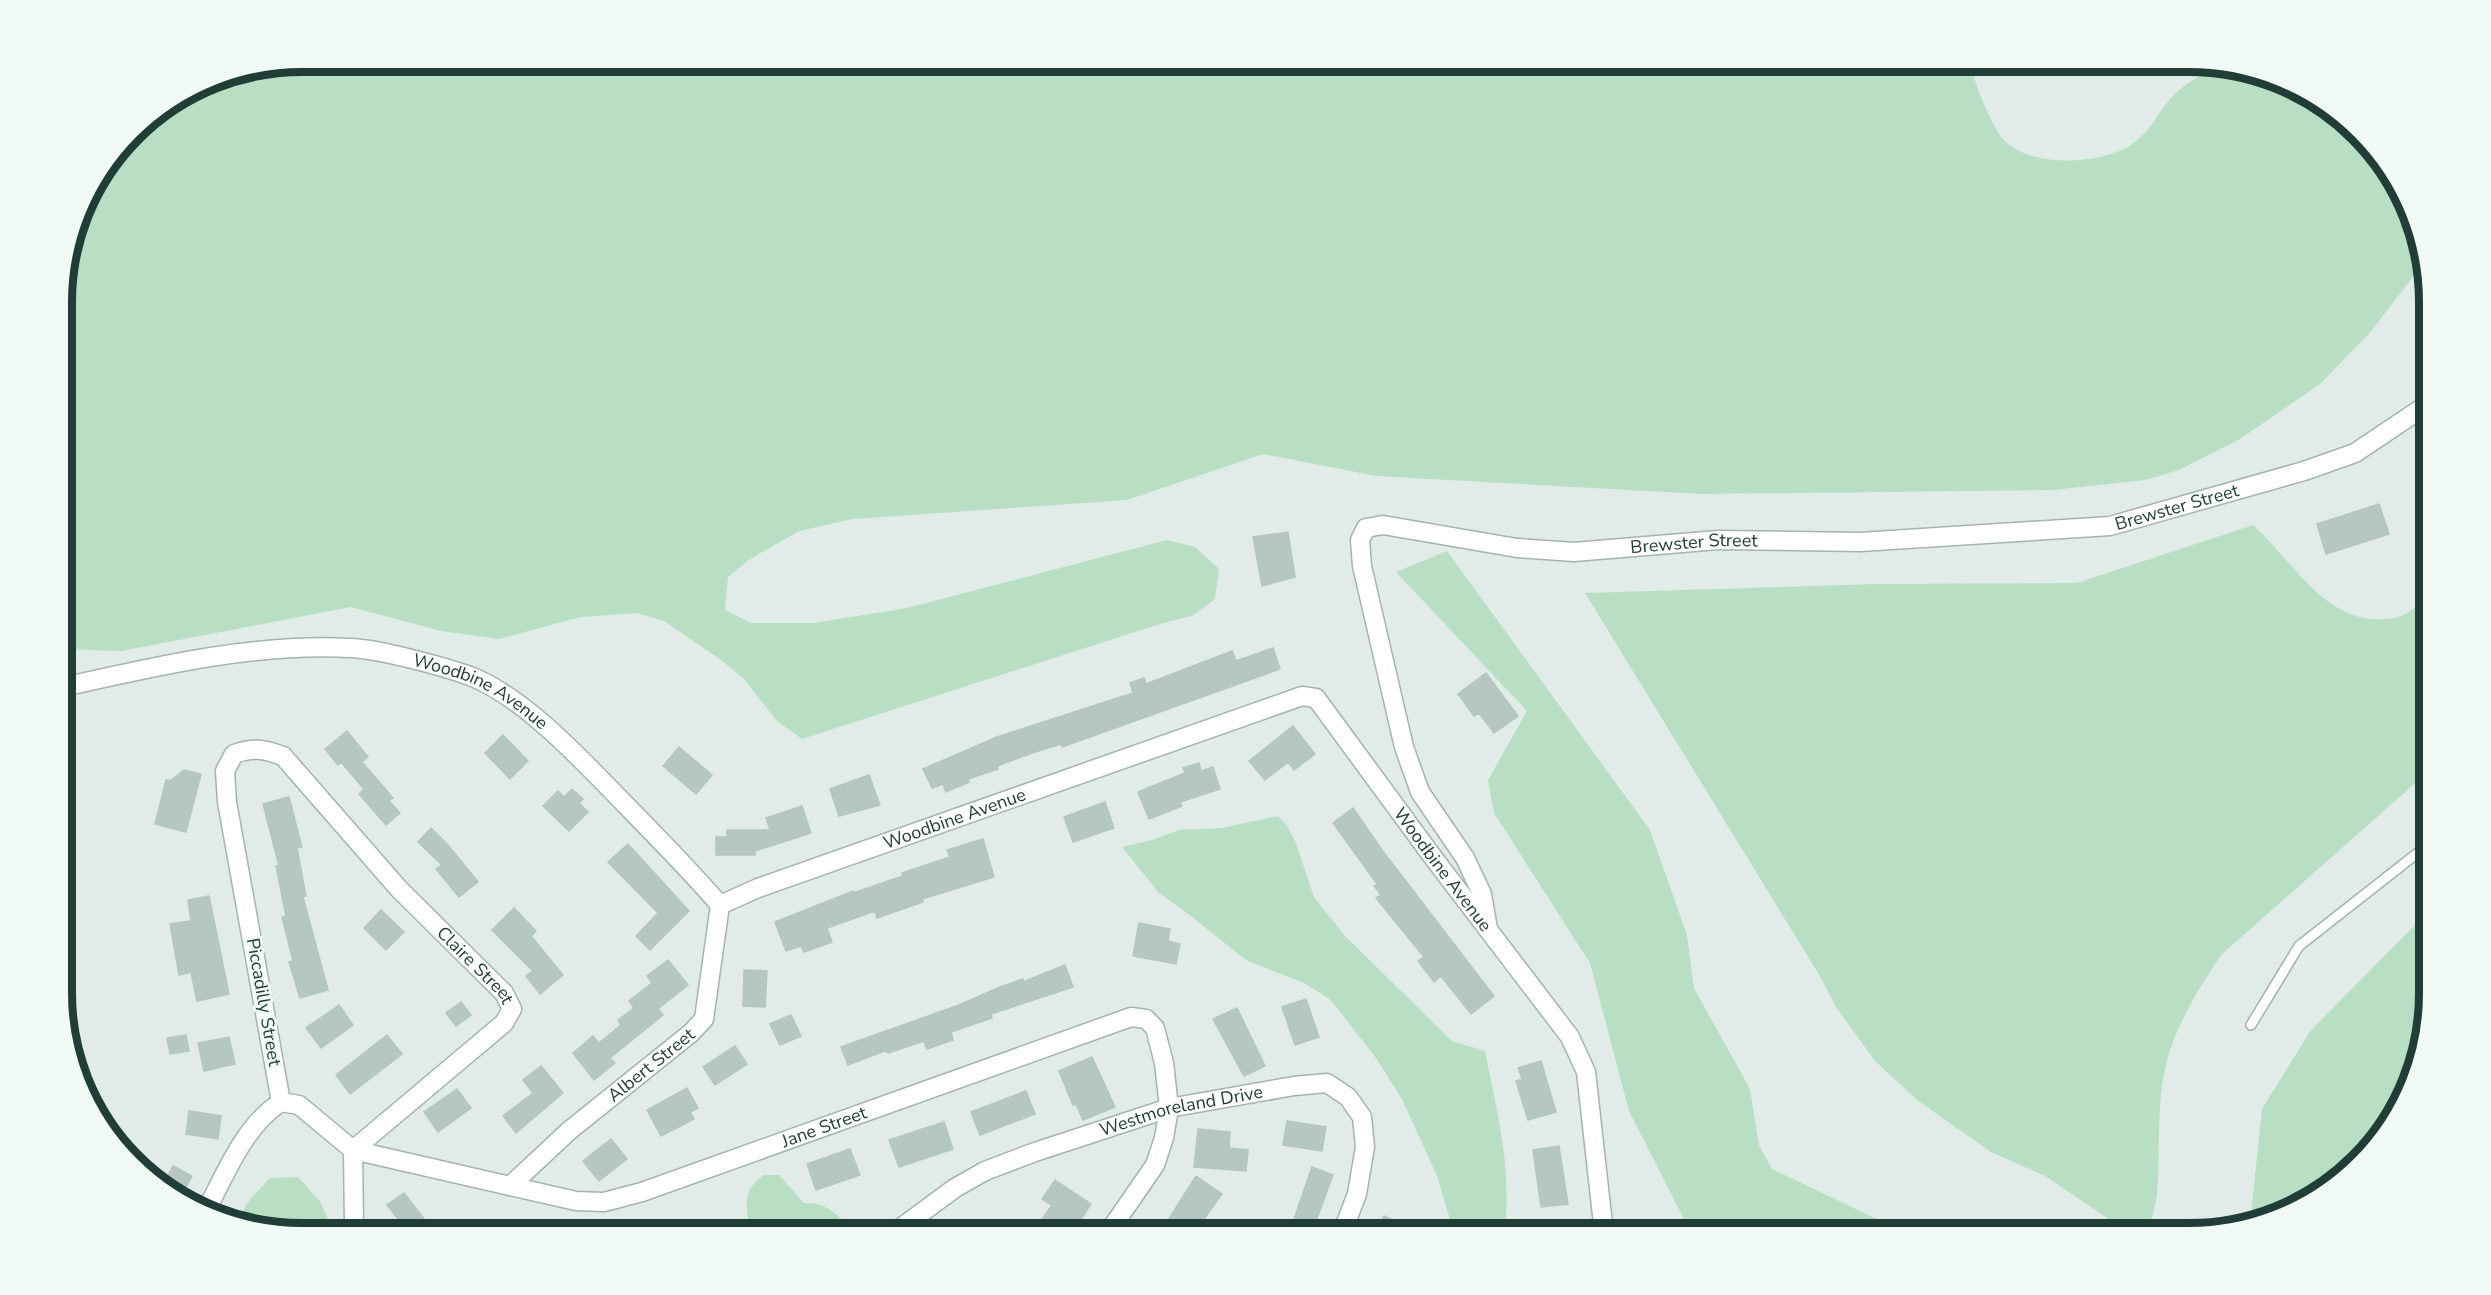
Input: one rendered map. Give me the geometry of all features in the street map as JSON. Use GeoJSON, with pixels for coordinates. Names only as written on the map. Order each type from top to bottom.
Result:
{"type":"FeatureCollection","features":[{"type":"Feature","properties":{"kind":"street","name":"Brewster Street"},"geometry":{"type":"LineString","coordinates":[[1488,929],[1482,894],[1465,858],[1420,792],[1404,747],[1362,566],[1360,540],[1366,528],[1383,525],[1517,548],[1574,552],[1718,540],[1860,542],[2110,526],[2304,471],[2355,453],[2419,410]]}},
{"type":"Feature","properties":{"kind":"street","name":"Woodbine Avenue"},"geometry":{"type":"LineString","coordinates":[[72,685],[154,667],[262,650],[285,649],[352,648],[471,677],[519,705],[563,741],[693,873],[720,905],[769,884],[1302,696],[1316,698],[1570,1037],[1587,1072],[1603,1223]]}},
{"type":"Feature","properties":{"kind":"street","name":"Claire Street"},"geometry":{"type":"LineString","coordinates":[[225,771],[234,754],[249,748],[264,749],[283,756],[399,889],[504,993],[512,1009],[504,1023],[353,1150]]}},
{"type":"Feature","properties":{"kind":"street","name":"Piccadilly Street"},"geometry":{"type":"LineString","coordinates":[[225,771],[227,802],[281,1102]]}},
{"type":"Feature","properties":{"kind":"street","name":"Albert Street"},"geometry":{"type":"LineString","coordinates":[[510,1186],[545,1150],[691,1033],[704,1019],[720,905]]}},
{"type":"Feature","properties":{"kind":"street","name":"Jane Street"},"geometry":{"type":"LineString","coordinates":[[281,1102],[299,1105],[353,1150],[510,1186],[586,1201],[604,1202],[642,1192],[1131,1017],[1146,1019],[1155,1028],[1164,1063],[1168,1108],[1164,1138],[1155,1165],[1115,1223]]}},
{"type":"Feature","properties":{"kind":"street","name":"Westmoreland Drive"},"geometry":{"type":"LineString","coordinates":[[908,1223],[956,1188],[985,1171],[1168,1108],[1313,1083],[1328,1083],[1338,1089],[1348,1096],[1362,1117],[1365,1148],[1356,1194],[1346,1223]]}},
{"type":"Feature","properties":{"kind":"street"},"geometry":{"type":"LineString","coordinates":[[210,1203],[250,1130],[266,1111],[281,1102]]}},
{"type":"Feature","properties":{"kind":"street"},"geometry":{"type":"LineString","coordinates":[[353,1150],[354,1223]]}},
{"type":"Feature","properties":{"kind":"lane"},"geometry":{"type":"LineString","coordinates":[[2251,1025],[2299,946],[2419,852]]}},
{"type":"Feature","properties":{"kind":"green space"},"geometry":{"type":"Polygon","coordinates":[[[287,72],[1972,72],[1990,117],[1999,134],[2010,146],[2044,159],[2085,160],[2121,150],[2135,142],[2180,89],[2207,72],[2234,76],[2263,84],[2304,103],[2341,129],[2362,150],[2388,187],[2407,228],[2415,257],[2417,271],[2369,334],[2320,384],[2240,439],[2179,470],[2145,480],[2053,490],[1702,494],[1376,476],[1263,454],[1127,500],[853,519],[799,531],[750,559],[728,577],[725,610],[751,623],[814,623],[907,608],[1167,540],[1195,547],[1219,569],[1215,599],[1192,616],[1163,623],[802,739],[777,721],[743,678],[721,660],[664,621],[637,613],[581,617],[499,639],[441,631],[351,607],[121,651],[72,649],[72,287],[76,257],[84,228],[96,200],[111,174],[139,139],[174,111],[200,96],[228,84],[257,76],[287,72]]]}},
{"type":"Feature","properties":{"kind":"green space"},"geometry":{"type":"Polygon","coordinates":[[[2253,525],[2312,587],[2345,612],[2364,618],[2386,619],[2406,614],[2419,603],[2419,780],[2222,954],[2196,995],[2180,1024],[2165,1069],[2161,1099],[2157,1193],[2150,1223],[2115,1223],[2045,1176],[1991,1152],[1917,1100],[1875,1061],[1836,1007],[1821,978],[1585,593],[1878,584],[2077,583],[2253,525]]]}},
{"type":"Feature","properties":{"kind":"green space"},"geometry":{"type":"Polygon","coordinates":[[[1447,551],[1650,830],[1687,935],[1694,988],[1750,1089],[1759,1145],[1772,1169],[1883,1223],[1686,1223],[1629,1111],[1590,963],[1494,813],[1488,780],[1527,711],[1396,572],[1447,551]]]}},
{"type":"Feature","properties":{"kind":"green space"},"geometry":{"type":"Polygon","coordinates":[[[1278,816],[1287,826],[1295,841],[1314,897],[1344,935],[1452,1041],[1485,1051],[1499,1119],[1505,1164],[1507,1187],[1505,1223],[1451,1223],[1437,1176],[1402,1099],[1376,1058],[1338,1009],[1328,998],[1304,983],[1248,961],[1237,953],[1159,893],[1122,847],[1152,840],[1179,830],[1222,828],[1278,816]]]}},
{"type":"Feature","properties":{"kind":"green space"},"geometry":{"type":"Polygon","coordinates":[[[72,851],[76,890],[72,894],[72,851]]]}},
{"type":"Feature","properties":{"kind":"green space"},"geometry":{"type":"Polygon","coordinates":[[[2419,921],[2419,1008],[2415,1038],[2407,1067],[2388,1108],[2362,1145],[2341,1166],[2317,1184],[2291,1199],[2251,1214],[2262,1109],[2311,1030],[2419,921]]]}},
{"type":"Feature","properties":{"kind":"green space"},"geometry":{"type":"Polygon","coordinates":[[[764,1175],[779,1175],[804,1203],[821,1205],[845,1223],[749,1223],[748,1194],[756,1181],[764,1175]]]}},
{"type":"Feature","properties":{"kind":"green space"},"geometry":{"type":"Polygon","coordinates":[[[298,1177],[319,1200],[330,1223],[287,1223],[240,1214],[251,1198],[270,1178],[298,1177]]]}},
{"type":"Feature","properties":{"kind":"building"},"geometry":{"type":"Polygon","coordinates":[[[2379,504],[2389,534],[2326,554],[2317,524],[2379,504]]]}},
{"type":"Feature","properties":{"kind":"building"},"geometry":{"type":"Polygon","coordinates":[[[1288,532],[1295,577],[1262,586],[1253,537],[1288,532]]]}},
{"type":"Feature","properties":{"kind":"building"},"geometry":{"type":"Polygon","coordinates":[[[1273,648],[1280,669],[1062,747],[1061,744],[1035,752],[997,766],[998,769],[968,779],[969,782],[946,792],[943,784],[932,788],[923,769],[997,737],[1133,693],[1130,683],[1144,678],[1146,684],[1232,651],[1236,661],[1273,648]]]}},
{"type":"Feature","properties":{"kind":"building"},"geometry":{"type":"Polygon","coordinates":[[[1486,673],[1518,716],[1494,733],[1479,713],[1474,716],[1458,694],[1486,673]]]}},
{"type":"Feature","properties":{"kind":"building"},"geometry":{"type":"Polygon","coordinates":[[[1293,726],[1315,754],[1294,770],[1288,762],[1265,780],[1249,761],[1293,726]]]}},
{"type":"Feature","properties":{"kind":"building"},"geometry":{"type":"Polygon","coordinates":[[[347,731],[368,757],[362,762],[393,798],[389,801],[400,813],[386,825],[359,794],[364,789],[341,762],[338,765],[325,749],[347,731]]]}},
{"type":"Feature","properties":{"kind":"building"},"geometry":{"type":"Polygon","coordinates":[[[503,735],[528,761],[510,779],[485,753],[503,735]]]}},
{"type":"Feature","properties":{"kind":"building"},"geometry":{"type":"Polygon","coordinates":[[[679,747],[712,775],[696,794],[663,766],[679,747]]]}},
{"type":"Feature","properties":{"kind":"building"},"geometry":{"type":"Polygon","coordinates":[[[1199,763],[1201,771],[1213,767],[1220,789],[1180,802],[1182,806],[1149,819],[1138,792],[1185,773],[1183,768],[1199,763]]]}},
{"type":"Feature","properties":{"kind":"building"},"geometry":{"type":"Polygon","coordinates":[[[184,770],[201,774],[186,832],[155,824],[166,780],[170,781],[184,770]]]}},
{"type":"Feature","properties":{"kind":"building"},"geometry":{"type":"Polygon","coordinates":[[[869,775],[880,805],[839,816],[830,789],[869,775]]]}},
{"type":"Feature","properties":{"kind":"building"},"geometry":{"type":"Polygon","coordinates":[[[572,789],[583,799],[579,803],[588,812],[569,831],[543,806],[558,791],[564,797],[572,789]]]}},
{"type":"Feature","properties":{"kind":"building"},"geometry":{"type":"Polygon","coordinates":[[[289,797],[302,847],[297,848],[306,896],[303,897],[328,990],[300,998],[289,962],[293,961],[282,917],[286,916],[276,866],[279,866],[263,804],[289,797]]]}},
{"type":"Feature","properties":{"kind":"building"},"geometry":{"type":"Polygon","coordinates":[[[1105,802],[1114,828],[1073,842],[1064,817],[1105,802]]]}},
{"type":"Feature","properties":{"kind":"building"},"geometry":{"type":"Polygon","coordinates":[[[802,806],[811,833],[755,851],[755,855],[716,855],[716,837],[727,837],[727,830],[770,830],[766,818],[802,806]]]}},
{"type":"Feature","properties":{"kind":"building"},"geometry":{"type":"Polygon","coordinates":[[[1353,808],[1382,850],[1494,996],[1471,1014],[1441,976],[1434,982],[1418,961],[1424,957],[1376,898],[1381,895],[1374,886],[1377,884],[1333,823],[1353,808]]]}},
{"type":"Feature","properties":{"kind":"building"},"geometry":{"type":"Polygon","coordinates":[[[431,828],[478,882],[459,897],[436,869],[442,865],[418,842],[431,828]]]}},
{"type":"Feature","properties":{"kind":"building"},"geometry":{"type":"Polygon","coordinates":[[[983,839],[994,877],[922,899],[923,902],[877,918],[875,911],[827,928],[832,942],[804,952],[801,946],[786,951],[775,922],[853,891],[853,893],[903,876],[902,873],[950,857],[947,850],[983,839]]]}},
{"type":"Feature","properties":{"kind":"building"},"geometry":{"type":"Polygon","coordinates":[[[628,844],[689,911],[650,950],[636,936],[658,913],[608,862],[628,844]]]}},
{"type":"Feature","properties":{"kind":"building"},"geometry":{"type":"Polygon","coordinates":[[[209,896],[229,994],[197,1001],[191,972],[179,975],[170,924],[191,921],[188,900],[209,896]]]}},
{"type":"Feature","properties":{"kind":"building"},"geometry":{"type":"Polygon","coordinates":[[[514,908],[536,931],[531,936],[563,975],[540,994],[526,976],[533,971],[492,930],[514,908]]]}},
{"type":"Feature","properties":{"kind":"building"},"geometry":{"type":"Polygon","coordinates":[[[381,910],[404,932],[386,950],[364,928],[381,910]]]}},
{"type":"Feature","properties":{"kind":"building"},"geometry":{"type":"Polygon","coordinates":[[[1139,923],[1170,929],[1168,941],[1180,944],[1176,964],[1133,956],[1139,923]]]}},
{"type":"Feature","properties":{"kind":"building"},"geometry":{"type":"Polygon","coordinates":[[[668,960],[688,985],[658,1009],[663,1015],[610,1058],[615,1063],[594,1080],[573,1053],[593,1036],[599,1043],[621,1025],[618,1020],[634,1008],[629,1001],[652,983],[647,976],[668,960]]]}},
{"type":"Feature","properties":{"kind":"building"},"geometry":{"type":"Polygon","coordinates":[[[1065,965],[1073,987],[991,1014],[992,1018],[951,1032],[953,1040],[927,1049],[924,1041],[888,1053],[887,1050],[848,1065],[841,1047],[1065,965]]]}},
{"type":"Feature","properties":{"kind":"building"},"geometry":{"type":"Polygon","coordinates":[[[744,970],[767,971],[765,1007],[743,1006],[744,970]]]}},
{"type":"Feature","properties":{"kind":"building"},"geometry":{"type":"Polygon","coordinates":[[[1306,999],[1319,1037],[1295,1045],[1282,1007],[1306,999]]]}},
{"type":"Feature","properties":{"kind":"building"},"geometry":{"type":"Polygon","coordinates":[[[461,1002],[471,1015],[456,1026],[446,1013],[461,1002]]]}},
{"type":"Feature","properties":{"kind":"building"},"geometry":{"type":"Polygon","coordinates":[[[339,1005],[353,1025],[321,1048],[306,1028],[339,1005]]]}},
{"type":"Feature","properties":{"kind":"building"},"geometry":{"type":"Polygon","coordinates":[[[1237,1008],[1265,1066],[1244,1076],[1213,1019],[1237,1008]]]}},
{"type":"Feature","properties":{"kind":"building"},"geometry":{"type":"Polygon","coordinates":[[[791,1015],[801,1036],[780,1045],[770,1024],[791,1015]]]}},
{"type":"Feature","properties":{"kind":"building"},"geometry":{"type":"Polygon","coordinates":[[[186,1035],[189,1051],[170,1054],[167,1038],[186,1035]]]}},
{"type":"Feature","properties":{"kind":"building"},"geometry":{"type":"Polygon","coordinates":[[[387,1035],[402,1054],[350,1094],[336,1075],[387,1035]]]}},
{"type":"Feature","properties":{"kind":"building"},"geometry":{"type":"Polygon","coordinates":[[[229,1037],[235,1064],[204,1071],[198,1043],[229,1037]]]}},
{"type":"Feature","properties":{"kind":"building"},"geometry":{"type":"Polygon","coordinates":[[[735,1046],[747,1064],[715,1085],[703,1067],[735,1046]]]}},
{"type":"Feature","properties":{"kind":"building"},"geometry":{"type":"Polygon","coordinates":[[[1092,1057],[1115,1107],[1083,1120],[1076,1104],[1073,1105],[1059,1071],[1092,1057]]]}},
{"type":"Feature","properties":{"kind":"building"},"geometry":{"type":"Polygon","coordinates":[[[1541,1061],[1556,1112],[1528,1120],[1516,1081],[1522,1079],[1518,1068],[1541,1061]]]}},
{"type":"Feature","properties":{"kind":"building"},"geometry":{"type":"Polygon","coordinates":[[[541,1066],[563,1093],[516,1133],[503,1116],[533,1093],[523,1080],[541,1066]]]}},
{"type":"Feature","properties":{"kind":"building"},"geometry":{"type":"Polygon","coordinates":[[[687,1088],[698,1108],[690,1112],[694,1119],[661,1136],[647,1110],[687,1088]]]}},
{"type":"Feature","properties":{"kind":"building"},"geometry":{"type":"Polygon","coordinates":[[[457,1089],[471,1108],[438,1132],[424,1112],[457,1089]]]}},
{"type":"Feature","properties":{"kind":"building"},"geometry":{"type":"Polygon","coordinates":[[[1026,1091],[1035,1114],[980,1135],[971,1112],[1026,1091]]]}},
{"type":"Feature","properties":{"kind":"building"},"geometry":{"type":"Polygon","coordinates":[[[189,1111],[221,1116],[218,1139],[186,1134],[189,1111]]]}},
{"type":"Feature","properties":{"kind":"building"},"geometry":{"type":"Polygon","coordinates":[[[1287,1121],[1326,1127],[1322,1151],[1283,1145],[1287,1121]]]}},
{"type":"Feature","properties":{"kind":"building"},"geometry":{"type":"Polygon","coordinates":[[[944,1122],[953,1149],[899,1167],[889,1140],[944,1122]]]}},
{"type":"Feature","properties":{"kind":"building"},"geometry":{"type":"Polygon","coordinates":[[[1198,1129],[1230,1132],[1229,1148],[1248,1150],[1246,1171],[1194,1167],[1198,1129]]]}},
{"type":"Feature","properties":{"kind":"building"},"geometry":{"type":"Polygon","coordinates":[[[611,1139],[627,1159],[599,1181],[583,1161],[611,1139]]]}},
{"type":"Feature","properties":{"kind":"building"},"geometry":{"type":"Polygon","coordinates":[[[1559,1146],[1568,1204],[1541,1207],[1533,1150],[1559,1146]]]}},
{"type":"Feature","properties":{"kind":"building"},"geometry":{"type":"Polygon","coordinates":[[[850,1149],[860,1175],[816,1190],[807,1164],[850,1149]]]}},
{"type":"Feature","properties":{"kind":"building"},"geometry":{"type":"Polygon","coordinates":[[[173,1166],[192,1176],[184,1190],[166,1178],[173,1166]]]}},
{"type":"Feature","properties":{"kind":"building"},"geometry":{"type":"Polygon","coordinates":[[[1312,1167],[1333,1175],[1315,1223],[1293,1222],[1312,1167]]]}},
{"type":"Feature","properties":{"kind":"building"},"geometry":{"type":"Polygon","coordinates":[[[1196,1176],[1222,1194],[1201,1223],[1166,1223],[1196,1176]]]}},
{"type":"Feature","properties":{"kind":"building"},"geometry":{"type":"Polygon","coordinates":[[[1055,1180],[1091,1204],[1079,1223],[1039,1223],[1052,1205],[1042,1199],[1055,1180]]]}},
{"type":"Feature","properties":{"kind":"building"},"geometry":{"type":"Polygon","coordinates":[[[404,1193],[427,1223],[401,1223],[387,1205],[404,1193]]]}},
{"type":"Feature","properties":{"kind":"building"},"geometry":{"type":"Polygon","coordinates":[[[1384,1216],[1399,1223],[1380,1223],[1384,1216]]]}}]}
